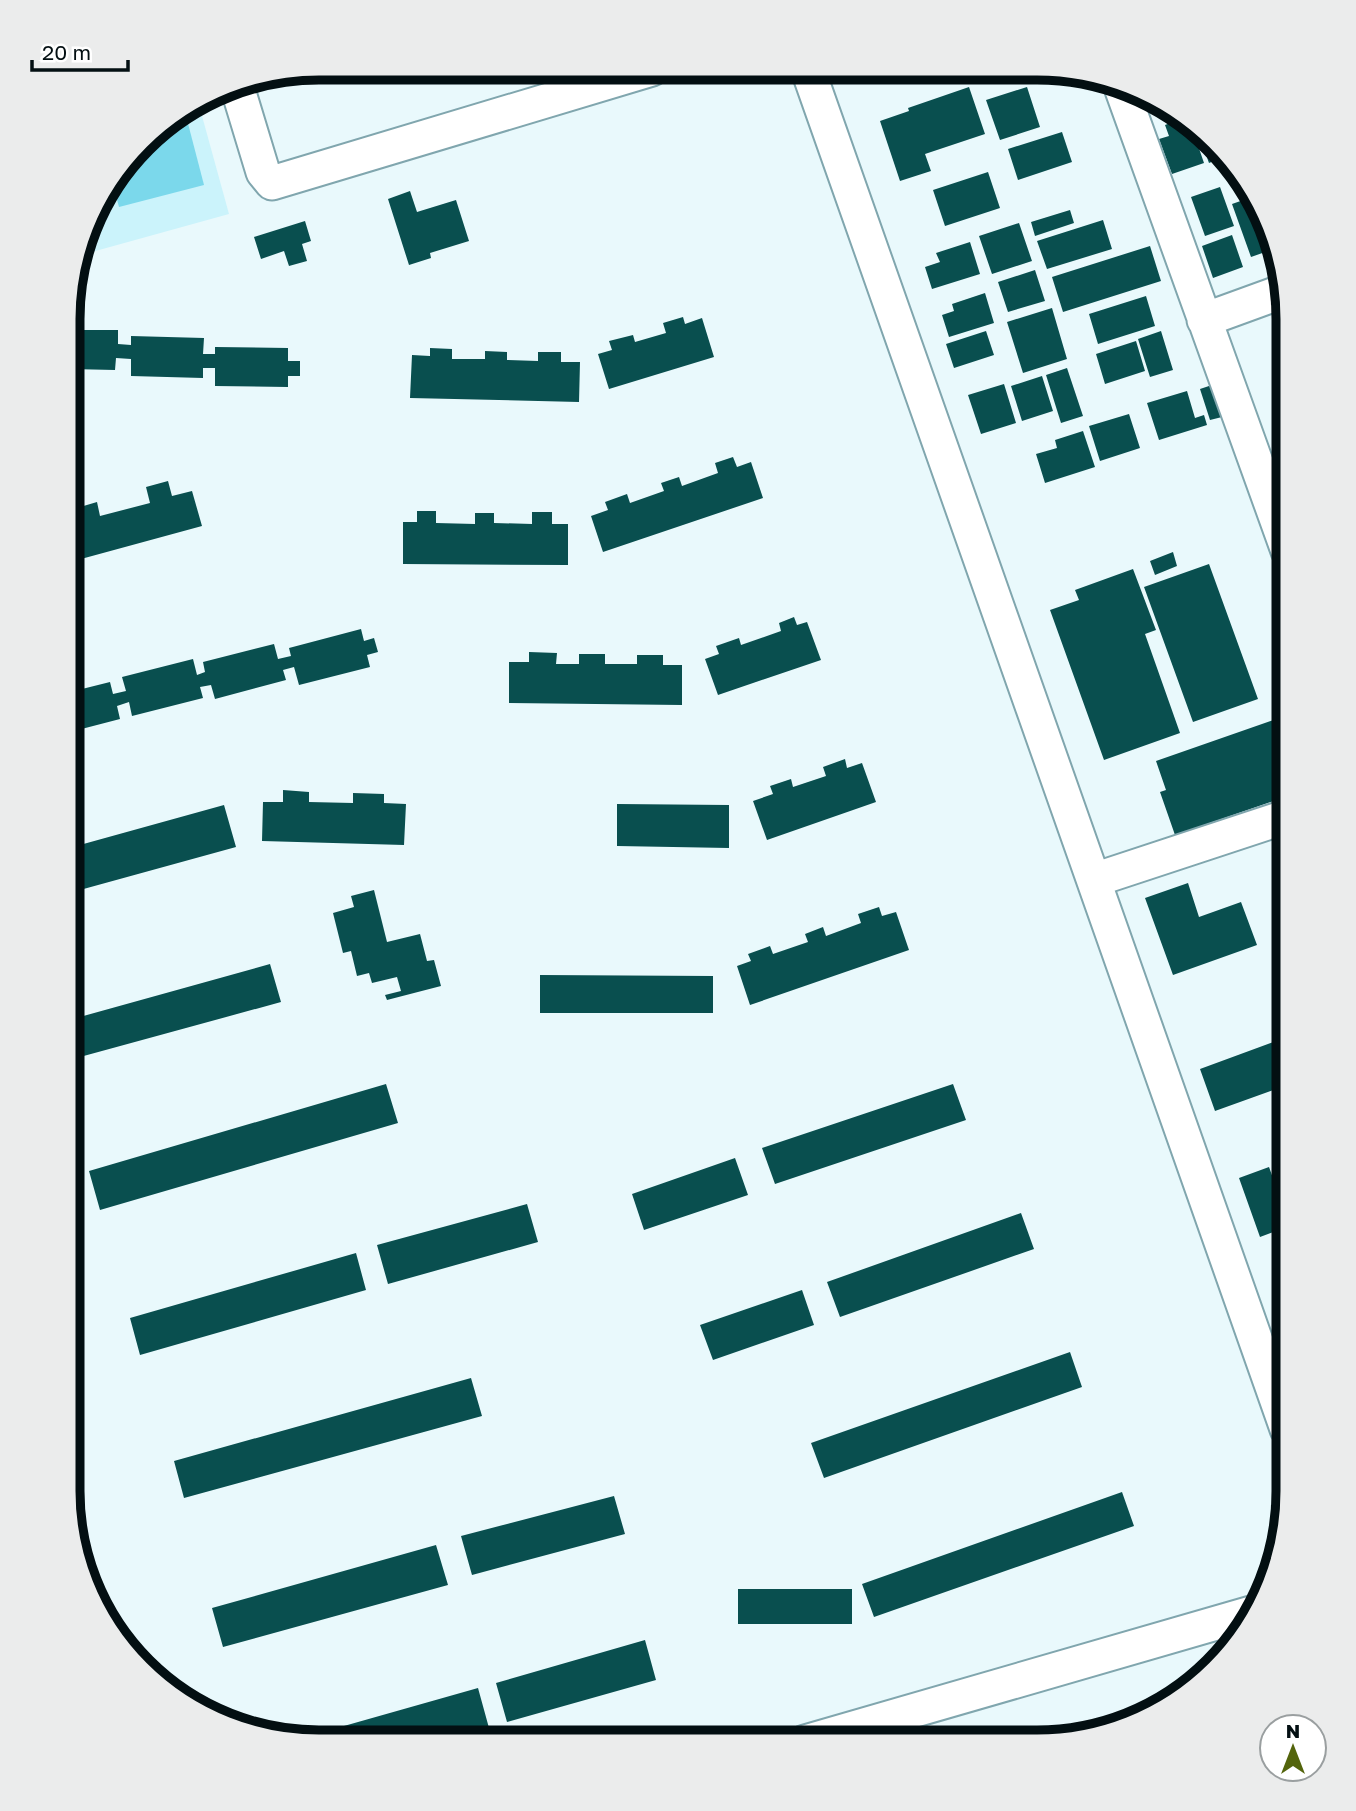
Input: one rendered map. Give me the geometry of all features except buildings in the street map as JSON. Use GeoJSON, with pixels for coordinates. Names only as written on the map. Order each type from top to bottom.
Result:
{"type":"FeatureCollection","features":[{"type":"Feature","properties":{"kind":"street"},"geometry":{"type":"LineString","coordinates":[[812,80],[1275,1395]]}},
{"type":"Feature","properties":{"kind":"street"},"geometry":{"type":"LineString","coordinates":[[239,94],[262,172],[272,183],[613,81]]}},
{"type":"Feature","properties":{"kind":"street"},"geometry":{"type":"LineString","coordinates":[[1125,98],[1276,518]]}},
{"type":"Feature","properties":{"kind":"street"},"geometry":{"type":"LineString","coordinates":[[1204,320],[1274,295]]}},
{"type":"Feature","properties":{"kind":"street"},"geometry":{"type":"LineString","coordinates":[[1094,880],[1276,820]]}},
{"type":"Feature","properties":{"kind":"street"},"geometry":{"type":"LineString","coordinates":[[846,1730],[1240,1616]]}},
{"type":"Feature","properties":{"kind":"shaded area"},"geometry":{"type":"Polygon","coordinates":[[[201,112],[229,214],[91,252],[105,214],[130,174],[162,140],[201,112]]]}},
{"type":"Feature","properties":{"kind":"shaded area"},"geometry":{"type":"Polygon","coordinates":[[[187,121],[204,185],[119,207],[116,196],[130,174],[162,140],[187,121]]]}}]}
